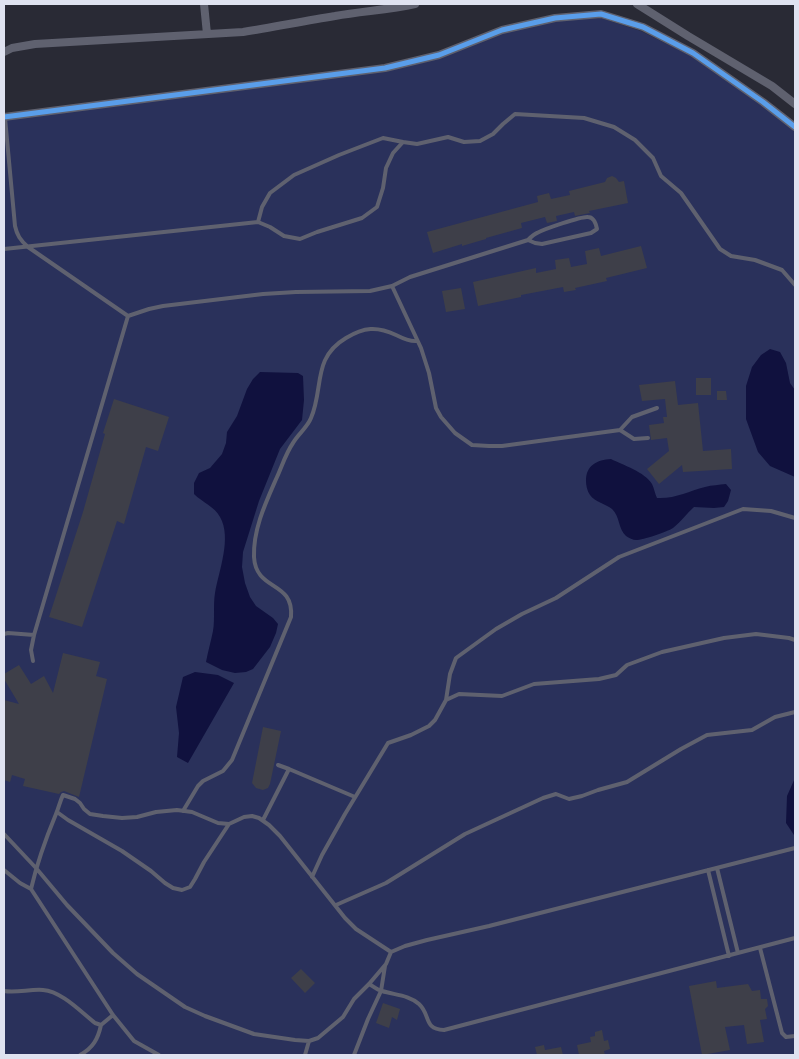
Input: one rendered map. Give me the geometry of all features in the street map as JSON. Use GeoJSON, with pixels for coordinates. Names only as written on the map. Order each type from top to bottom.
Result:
{"type":"FeatureCollection","features":[{"type":"Feature","properties":{"kind":"street"},"geometry":{"type":"LineString","coordinates":[[204,4],[207,34]]}},
{"type":"Feature","properties":{"kind":"street"},"geometry":{"type":"LineString","coordinates":[[4,52],[12,48],[35,44],[243,32],[416,4]]}},
{"type":"Feature","properties":{"kind":"street"},"geometry":{"type":"LineString","coordinates":[[637,4],[772,86],[795,104]]}},
{"type":"Feature","properties":{"kind":"street"},"geometry":{"type":"LineString","coordinates":[[4,117],[385,68],[439,54],[502,30],[555,18],[601,14],[643,28],[693,53],[795,127]]}},
{"type":"Feature","properties":{"kind":"lane"},"geometry":{"type":"LineString","coordinates":[[258,222],[262,208],[270,193],[294,175],[383,138],[418,144],[448,137],[464,142],[480,141],[493,134],[515,114],[584,118],[614,127],[635,140],[653,158],[661,176],[681,194],[720,249],[731,256],[754,260],[782,270],[795,285]]}},
{"type":"Feature","properties":{"kind":"lane"},"geometry":{"type":"LineString","coordinates":[[4,117],[17,235],[28,247],[128,316]]}},
{"type":"Feature","properties":{"kind":"lane"},"geometry":{"type":"LineString","coordinates":[[4,249],[258,222],[270,226],[284,236],[300,239],[362,218],[377,207],[383,188],[386,168],[393,153],[404,142]]}},
{"type":"Feature","properties":{"kind":"lane"},"geometry":{"type":"LineString","coordinates":[[128,316],[149,308],[263,294],[370,291],[392,286],[410,277],[528,240],[536,233],[580,218],[592,218],[596,223],[597,229],[591,233],[542,244],[528,240]]}},
{"type":"Feature","properties":{"kind":"lane"},"geometry":{"type":"LineString","coordinates":[[392,286],[429,373],[436,408],[455,433],[472,444],[502,446],[620,430],[634,438],[648,438]]}},
{"type":"Feature","properties":{"kind":"lane"},"geometry":{"type":"LineString","coordinates":[[33,661],[31,650],[34,636],[128,316]]}},
{"type":"Feature","properties":{"kind":"lane"},"geometry":{"type":"LineString","coordinates":[[183,811],[198,786],[203,781],[223,772],[232,760],[291,617],[292,610],[288,597],[262,578],[255,568],[255,535],[263,508],[292,443],[308,424],[312,414],[321,368],[328,353],[346,338],[365,329],[372,328],[379,328],[417,341]]}},
{"type":"Feature","properties":{"kind":"lane"},"geometry":{"type":"LineString","coordinates":[[620,430],[632,417],[657,408]]}},
{"type":"Feature","properties":{"kind":"lane"},"geometry":{"type":"LineString","coordinates":[[312,877],[322,855],[388,743],[411,735],[429,726],[435,720],[446,700],[450,674],[456,658],[496,629],[556,598],[619,557],[743,509],[770,512],[795,518]]}},
{"type":"Feature","properties":{"kind":"lane"},"geometry":{"type":"LineString","coordinates":[[4,634],[34,636]]}},
{"type":"Feature","properties":{"kind":"lane"},"geometry":{"type":"LineString","coordinates":[[446,700],[459,694],[502,696],[534,684],[599,679],[616,675],[627,665],[662,652],[724,638],[756,634],[795,640]]}},
{"type":"Feature","properties":{"kind":"lane"},"geometry":{"type":"LineString","coordinates":[[336,905],[386,883],[464,834],[543,798],[556,794],[569,799],[627,782],[681,748],[707,735],[752,730],[775,717],[795,712]]}},
{"type":"Feature","properties":{"kind":"lane"},"geometry":{"type":"LineString","coordinates":[[278,765],[355,797]]}},
{"type":"Feature","properties":{"kind":"lane"},"geometry":{"type":"LineString","coordinates":[[263,820],[289,770]]}},
{"type":"Feature","properties":{"kind":"lane"},"geometry":{"type":"LineString","coordinates":[[31,888],[36,868],[63,795],[75,799],[90,814],[103,816],[122,818],[137,817],[156,812],[183,811],[192,812],[218,823],[229,824],[244,817],[252,816],[270,825],[356,929],[391,952]]}},
{"type":"Feature","properties":{"kind":"lane"},"geometry":{"type":"LineString","coordinates":[[57,812],[129,856],[173,888],[182,890],[190,887],[229,824]]}},
{"type":"Feature","properties":{"kind":"lane"},"geometry":{"type":"LineString","coordinates":[[4,834],[36,868],[66,905],[113,953],[137,974],[185,1007],[254,1034],[309,1041],[318,1038],[343,1017],[354,999],[386,964]]}},
{"type":"Feature","properties":{"kind":"lane"},"geometry":{"type":"LineString","coordinates":[[354,1055],[381,991],[386,964],[391,952],[427,940],[498,924],[795,848]]}},
{"type":"Feature","properties":{"kind":"lane"},"geometry":{"type":"LineString","coordinates":[[717,868],[738,953]]}},
{"type":"Feature","properties":{"kind":"lane"},"geometry":{"type":"LineString","coordinates":[[4,870],[20,883],[31,888],[113,1015],[134,1041],[159,1055]]}},
{"type":"Feature","properties":{"kind":"lane"},"geometry":{"type":"LineString","coordinates":[[708,870],[729,956]]}},
{"type":"Feature","properties":{"kind":"lane"},"geometry":{"type":"LineString","coordinates":[[369,984],[381,991],[413,999],[421,1006],[430,1025],[436,1029],[444,1030],[795,938]]}},
{"type":"Feature","properties":{"kind":"lane"},"geometry":{"type":"LineString","coordinates":[[760,948],[782,1033],[786,1037],[795,1036]]}},
{"type":"Feature","properties":{"kind":"lane"},"geometry":{"type":"LineString","coordinates":[[4,992],[43,990],[57,993],[95,1023],[101,1025]]}},
{"type":"Feature","properties":{"kind":"lane"},"geometry":{"type":"LineString","coordinates":[[80,1055],[96,1041],[101,1025],[113,1015]]}},
{"type":"Feature","properties":{"kind":"lane"},"geometry":{"type":"LineString","coordinates":[[305,1055],[309,1041]]}},
{"type":"Feature","properties":{"kind":"shaded area"},"geometry":{"type":"Polygon","coordinates":[[[601,18],[641,31],[691,56],[761,104],[795,131],[795,1055],[4,1055],[4,120],[385,71],[503,33],[555,21],[601,18]]]}},
{"type":"Feature","properties":{"kind":"shaded area"},"geometry":{"type":"Polygon","coordinates":[[[770,349],[780,352],[786,363],[790,383],[795,390],[795,477],[770,466],[758,452],[746,419],[746,386],[752,367],[761,355],[770,349]]]}},
{"type":"Feature","properties":{"kind":"shaded area"},"geometry":{"type":"Polygon","coordinates":[[[260,372],[298,373],[303,376],[304,400],[302,420],[280,449],[259,501],[243,552],[242,567],[250,597],[256,606],[278,624],[276,633],[270,647],[253,669],[235,673],[222,670],[206,662],[213,631],[214,598],[225,544],[225,534],[218,513],[194,494],[194,483],[199,473],[210,468],[222,454],[227,432],[237,416],[247,389],[260,372]]]}},
{"type":"Feature","properties":{"kind":"shaded area"},"geometry":{"type":"Polygon","coordinates":[[[611,459],[633,469],[649,480],[657,498],[670,497],[708,486],[726,484],[731,490],[728,501],[724,507],[694,507],[670,530],[644,539],[632,539],[623,533],[615,512],[592,497],[587,488],[586,476],[590,467],[597,462],[611,459]]]}},
{"type":"Feature","properties":{"kind":"shaded area"},"geometry":{"type":"Polygon","coordinates":[[[195,672],[218,675],[234,683],[188,763],[177,757],[179,733],[176,707],[183,677],[195,672]]]}},
{"type":"Feature","properties":{"kind":"shaded area"},"geometry":{"type":"Polygon","coordinates":[[[795,778],[794,835],[786,823],[787,796],[795,778]]]}},
{"type":"Feature","properties":{"kind":"building"},"geometry":{"type":"Polygon","coordinates":[[[612,176],[619,182],[624,181],[628,203],[589,211],[590,213],[575,216],[574,212],[556,216],[557,221],[547,223],[545,217],[521,223],[522,228],[433,253],[427,232],[538,202],[537,196],[549,193],[551,199],[570,195],[569,191],[605,182],[607,178],[612,176]]]}},
{"type":"Feature","properties":{"kind":"building"},"geometry":{"type":"Polygon","coordinates":[[[641,246],[647,268],[606,278],[607,281],[575,288],[576,290],[564,292],[563,287],[478,306],[473,282],[536,268],[536,273],[556,269],[555,260],[569,258],[571,267],[587,264],[585,251],[599,248],[601,256],[641,246]]]}},
{"type":"Feature","properties":{"kind":"building"},"geometry":{"type":"Polygon","coordinates":[[[461,288],[465,309],[446,312],[442,291],[461,288]]]}},
{"type":"Feature","properties":{"kind":"building"},"geometry":{"type":"Polygon","coordinates":[[[696,378],[711,378],[711,395],[696,395],[696,378]]]}},
{"type":"Feature","properties":{"kind":"building"},"geometry":{"type":"Polygon","coordinates":[[[675,381],[678,405],[698,403],[703,451],[731,449],[732,469],[683,472],[682,465],[659,484],[647,469],[669,451],[667,438],[651,440],[649,425],[664,423],[663,417],[667,417],[665,399],[642,401],[639,385],[675,381]]]}},
{"type":"Feature","properties":{"kind":"building"},"geometry":{"type":"Polygon","coordinates":[[[717,391],[726,391],[727,400],[717,400],[717,391]]]}},
{"type":"Feature","properties":{"kind":"building"},"geometry":{"type":"Polygon","coordinates":[[[114,399],[169,417],[158,451],[146,447],[124,524],[117,521],[82,627],[49,617],[83,512],[105,434],[103,433],[114,399]]]}},
{"type":"Feature","properties":{"kind":"building"},"geometry":{"type":"Polygon","coordinates":[[[63,653],[100,662],[96,676],[107,679],[79,797],[64,791],[59,794],[23,786],[25,779],[12,775],[10,782],[4,780],[4,700],[19,704],[4,679],[4,674],[19,665],[31,684],[44,676],[53,693],[63,653]]]}},
{"type":"Feature","properties":{"kind":"building"},"geometry":{"type":"Polygon","coordinates":[[[263,727],[281,731],[270,784],[268,788],[263,790],[256,788],[252,783],[263,727]]]}},
{"type":"Feature","properties":{"kind":"building"},"geometry":{"type":"Polygon","coordinates":[[[301,969],[315,983],[305,993],[291,978],[301,969]]]}},
{"type":"Feature","properties":{"kind":"building"},"geometry":{"type":"Polygon","coordinates":[[[716,981],[717,988],[748,984],[752,991],[760,990],[761,999],[767,999],[768,1006],[765,1009],[767,1019],[760,1020],[764,1042],[747,1044],[744,1025],[725,1027],[730,1050],[702,1055],[689,986],[716,981]]]}},
{"type":"Feature","properties":{"kind":"building"},"geometry":{"type":"Polygon","coordinates":[[[383,1003],[400,1009],[397,1020],[392,1017],[389,1028],[376,1023],[383,1003]]]}},
{"type":"Feature","properties":{"kind":"building"},"geometry":{"type":"Polygon","coordinates":[[[602,1030],[604,1041],[608,1040],[610,1049],[604,1051],[605,1055],[579,1055],[577,1045],[591,1042],[590,1037],[595,1036],[595,1032],[602,1030]]]}},
{"type":"Feature","properties":{"kind":"building"},"geometry":{"type":"Polygon","coordinates":[[[544,1045],[545,1050],[561,1047],[563,1055],[537,1055],[535,1047],[544,1045]]]}},
{"type":"Feature","properties":{"kind":"cycle path"},"geometry":{"type":"LineString","coordinates":[[4,117],[385,68],[439,55],[502,30],[555,18],[601,14],[643,27],[693,53],[795,127]]}}]}
